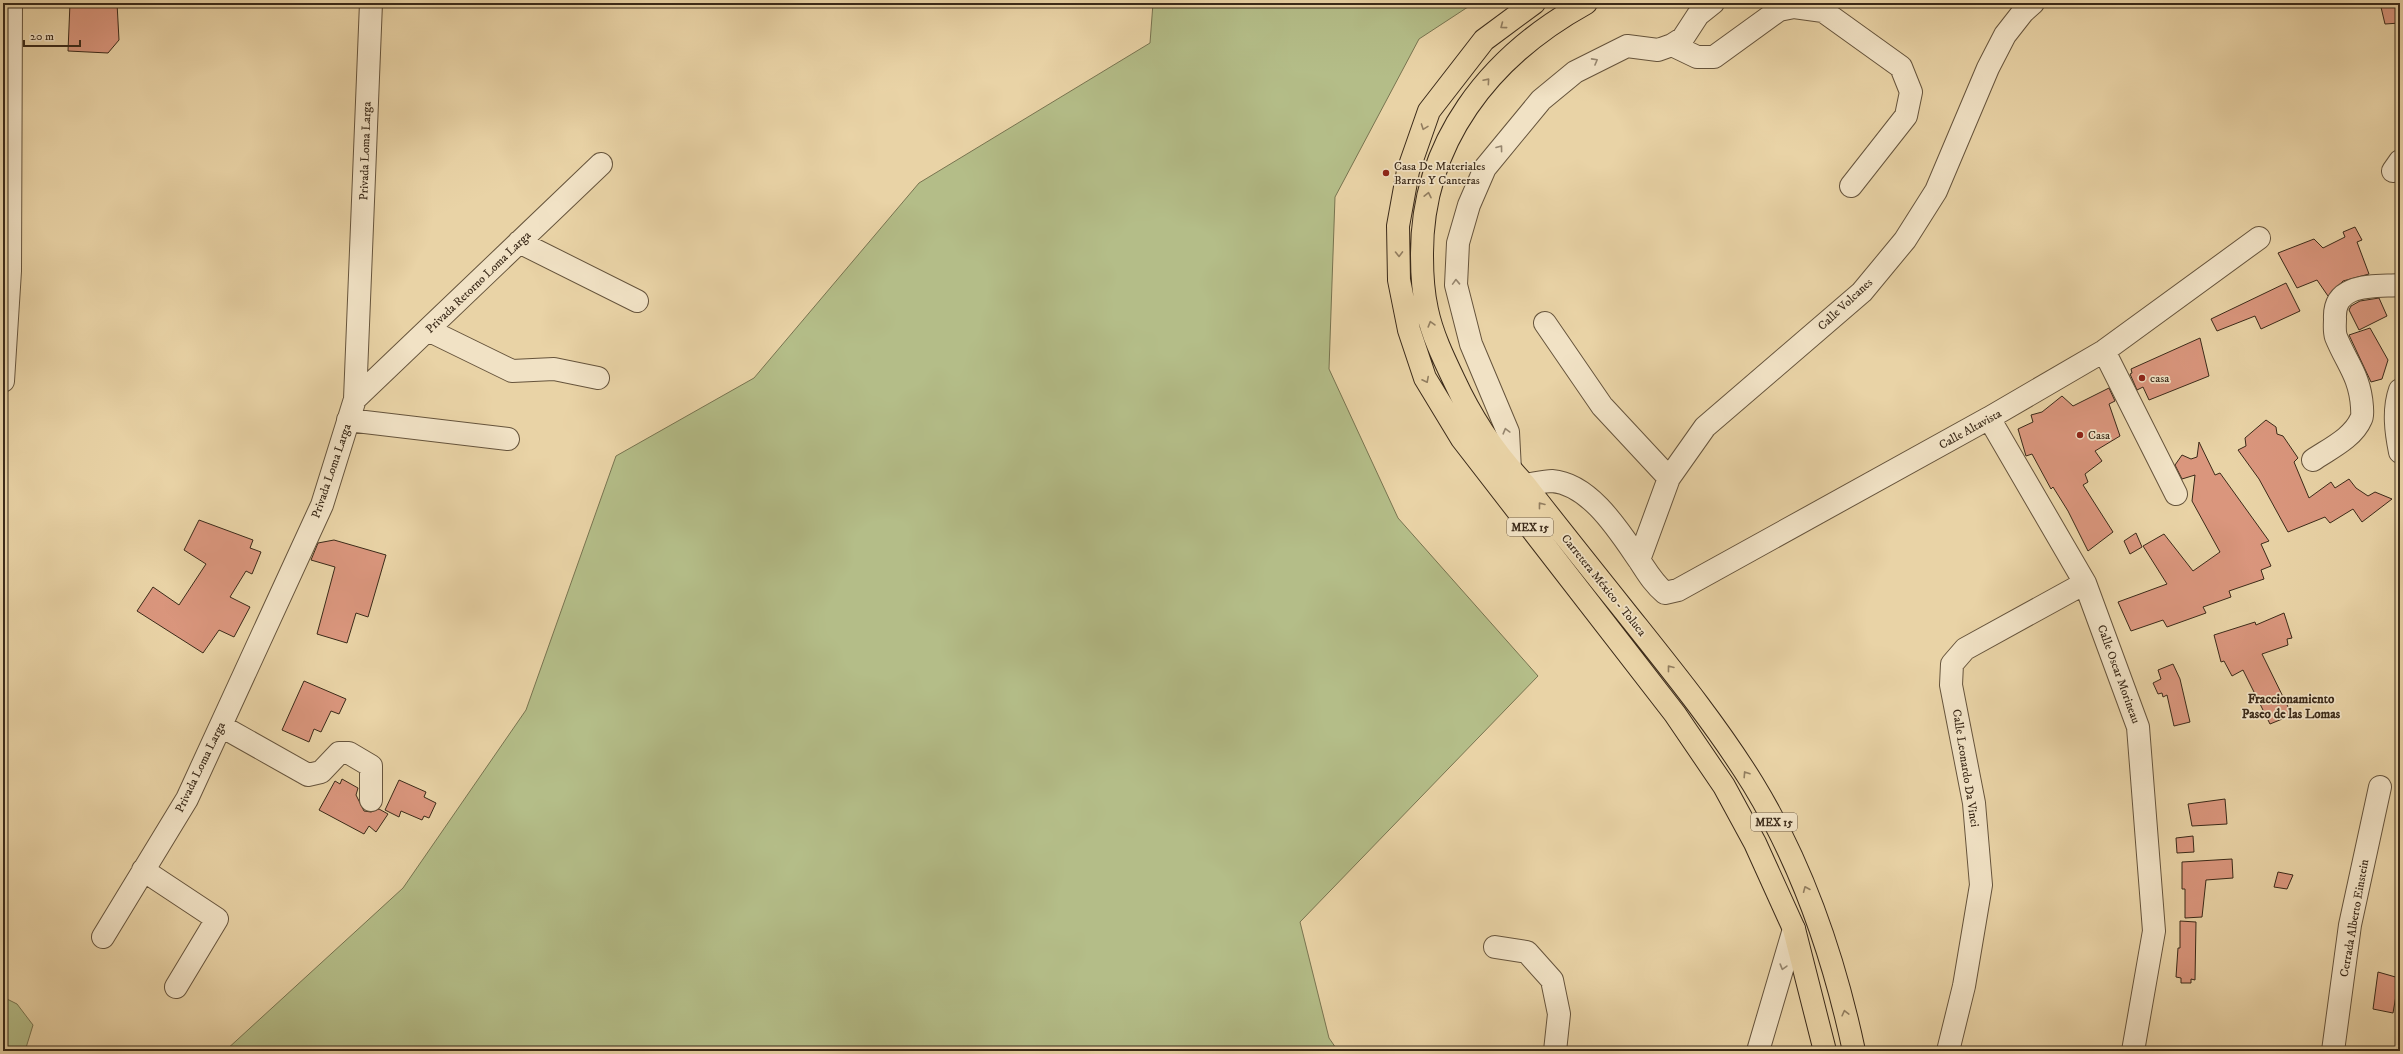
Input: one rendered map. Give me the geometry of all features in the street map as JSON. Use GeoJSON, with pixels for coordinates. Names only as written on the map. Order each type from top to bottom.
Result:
{"type":"FeatureCollection","features":[{"type":"Feature","properties":{"kind":"main road","name":"Carretera México - Toluca"},"geometry":{"type":"LineString","coordinates":[[1534,3],[1484,40],[1429,111],[1408,171],[1398,226],[1399,280],[1409,330],[1425,378],[1462,439],[1676,714],[1724,786],[1755,843],[1794,929],[1825,1051]]}},
{"type":"Feature","properties":{"kind":"main road","name":"Carretera México - Toluca"},"geometry":{"type":"LineString","coordinates":[[1586,3],[1564,15],[1533,37],[1505,61],[1484,84],[1464,111],[1448,140],[1433,175],[1425,210],[1422,240],[1422,276],[1427,309],[1436,340],[1480,430],[1689,691],[1754,785],[1784,842],[1807,892],[1831,956],[1854,1051]]}},
{"type":"Feature","properties":{"kind":"street"},"geometry":{"type":"LineString","coordinates":[[3,381],[10,271],[12,3]]}},
{"type":"Feature","properties":{"kind":"street","name":"Privada Loma Larga"},"geometry":{"type":"LineString","coordinates":[[103,937],[187,799],[322,506],[355,399],[371,3]]}},
{"type":"Feature","properties":{"kind":"street"},"geometry":{"type":"LineString","coordinates":[[1639,560],[1595,502],[1575,488],[1552,481],[1517,477],[1508,432],[1471,344],[1456,285],[1458,243],[1469,205],[1485,168],[1541,100],[1575,72],[1627,46],[1658,50],[1672,45],[1683,38],[1698,15],[1713,3]]}},
{"type":"Feature","properties":{"kind":"street","name":"Calle Volcanes"},"geometry":{"type":"LineString","coordinates":[[1639,560],[1669,478],[1705,427],[1862,292],[1905,240],[1936,191],[1988,68],[2006,35],[2023,12],[2033,3]]}},
{"type":"Feature","properties":{"kind":"street"},"geometry":{"type":"LineString","coordinates":[[1672,45],[1697,56],[1714,57],[1779,10],[1794,7],[1823,11],[1901,67],[1911,92],[1906,116],[1851,186]]}},
{"type":"Feature","properties":{"kind":"street","name":"Privada Retorno Loma Larga"},"geometry":{"type":"LineString","coordinates":[[355,399],[601,164]]}},
{"type":"Feature","properties":{"kind":"street","name":"Calle Altavista"},"geometry":{"type":"LineString","coordinates":[[1639,560],[1654,585],[1665,593],[1678,590],[1989,418],[2104,351],[2259,238]]}},
{"type":"Feature","properties":{"kind":"street"},"geometry":{"type":"LineString","coordinates":[[519,242],[638,302]]}},
{"type":"Feature","properties":{"kind":"street"},"geometry":{"type":"LineString","coordinates":[[2313,460],[2352,433],[2362,418],[2361,398],[2356,374],[2336,335],[2334,309],[2338,300],[2345,293],[2360,288],[2400,285]]}},
{"type":"Feature","properties":{"kind":"street"},"geometry":{"type":"LineString","coordinates":[[1545,323],[1602,406],[1669,478]]}},
{"type":"Feature","properties":{"kind":"street"},"geometry":{"type":"LineString","coordinates":[[428,330],[512,371],[554,369],[598,378]]}},
{"type":"Feature","properties":{"kind":"street"},"geometry":{"type":"LineString","coordinates":[[2104,351],[2176,494]]}},
{"type":"Feature","properties":{"kind":"street"},"geometry":{"type":"LineString","coordinates":[[2400,390],[2396,401],[2396,435],[2400,452]]}},
{"type":"Feature","properties":{"kind":"street","name":"Calle Oscar Morineau"},"geometry":{"type":"LineString","coordinates":[[1989,418],[2085,583],[2138,727],[2154,931],[2133,1051]]}},
{"type":"Feature","properties":{"kind":"street"},"geometry":{"type":"LineString","coordinates":[[348,420],[508,439]]}},
{"type":"Feature","properties":{"kind":"street","name":"Calle Leonardo Da Vinci"},"geometry":{"type":"LineString","coordinates":[[1948,1051],[1964,986],[1980,885],[1974,803],[1951,685],[1952,664],[1965,649],[2085,583]]}},
{"type":"Feature","properties":{"kind":"street"},"geometry":{"type":"LineString","coordinates":[[221,726],[308,775],[321,772],[339,753],[348,753],[371,766],[371,800]]}},
{"type":"Feature","properties":{"kind":"street","name":"Cerrada Alberto Einstein"},"geometry":{"type":"LineString","coordinates":[[2333,1051],[2350,925],[2380,787]]}},
{"type":"Feature","properties":{"kind":"street"},"geometry":{"type":"LineString","coordinates":[[144,870],[217,919],[176,987]]}},
{"type":"Feature","properties":{"kind":"street"},"geometry":{"type":"LineString","coordinates":[[1758,1051],[1794,929]]}},
{"type":"Feature","properties":{"kind":"street"},"geometry":{"type":"LineString","coordinates":[[1495,947],[1527,952],[1552,980],[1559,1014],[1556,1051]]}},
{"type":"Feature","properties":{"kind":"green space"},"geometry":{"type":"Polygon","coordinates":[[[1153,3],[1474,3],[1419,39],[1335,197],[1329,369],[1398,518],[1538,676],[1300,922],[1329,1038],[1338,1051],[225,1051],[403,888],[526,710],[616,456],[754,378],[919,183],[1150,43],[1153,3]]]}},
{"type":"Feature","properties":{"kind":"green space"},"geometry":{"type":"Polygon","coordinates":[[[3,997],[17,1004],[33,1025],[25,1051],[3,1051],[3,997]]]}},
{"type":"Feature","properties":{"kind":"building"},"geometry":{"type":"Polygon","coordinates":[[[70,3],[117,3],[119,40],[108,53],[68,51],[70,3]]]}},
{"type":"Feature","properties":{"kind":"building"},"geometry":{"type":"Polygon","coordinates":[[[2380,3],[2400,3],[2400,23],[2385,24],[2380,3]]]}},
{"type":"Feature","properties":{"kind":"building"},"geometry":{"type":"Polygon","coordinates":[[[2355,227],[2362,240],[2357,242],[2369,274],[2343,281],[2328,296],[2317,280],[2297,288],[2278,253],[2314,239],[2323,248],[2345,237],[2343,232],[2355,227]]]}},
{"type":"Feature","properties":{"kind":"building"},"geometry":{"type":"Polygon","coordinates":[[[2286,283],[2300,311],[2261,329],[2255,316],[2217,331],[2211,319],[2286,283]]]}},
{"type":"Feature","properties":{"kind":"building"},"geometry":{"type":"Polygon","coordinates":[[[2379,298],[2387,316],[2359,330],[2349,310],[2351,306],[2360,301],[2379,298]]]}},
{"type":"Feature","properties":{"kind":"building"},"geometry":{"type":"Polygon","coordinates":[[[2370,328],[2388,360],[2382,379],[2371,382],[2349,335],[2370,328]]]}},
{"type":"Feature","properties":{"kind":"building"},"geometry":{"type":"Polygon","coordinates":[[[2200,338],[2209,376],[2149,400],[2143,387],[2137,390],[2130,374],[2132,373],[2131,369],[2200,338]]]}},
{"type":"Feature","properties":{"kind":"building"},"geometry":{"type":"Polygon","coordinates":[[[2109,388],[2115,401],[2109,404],[2120,436],[2095,451],[2102,461],[2085,474],[2088,482],[2083,485],[2113,532],[2088,551],[2068,511],[2053,487],[2051,489],[2032,454],[2026,456],[2018,429],[2033,422],[2031,415],[2042,412],[2062,396],[2073,406],[2109,388]]]}},
{"type":"Feature","properties":{"kind":"building"},"geometry":{"type":"Polygon","coordinates":[[[2266,420],[2276,427],[2277,434],[2283,436],[2298,458],[2294,462],[2309,498],[2331,482],[2335,488],[2349,479],[2356,488],[2368,496],[2375,492],[2392,499],[2362,522],[2353,509],[2330,523],[2325,517],[2288,532],[2259,479],[2238,450],[2246,446],[2245,438],[2266,420]]]}},
{"type":"Feature","properties":{"kind":"building"},"geometry":{"type":"Polygon","coordinates":[[[2199,442],[2215,475],[2220,473],[2269,541],[2261,544],[2271,566],[2261,570],[2264,579],[2229,591],[2231,597],[2203,607],[2206,613],[2167,627],[2163,620],[2131,631],[2118,602],[2167,584],[2143,546],[2164,534],[2193,571],[2220,552],[2192,501],[2195,475],[2182,479],[2175,465],[2182,455],[2191,459],[2197,457],[2199,442]]]}},
{"type":"Feature","properties":{"kind":"building"},"geometry":{"type":"Polygon","coordinates":[[[199,520],[253,540],[250,548],[261,552],[252,574],[246,571],[230,597],[250,607],[234,637],[219,630],[203,653],[137,611],[153,587],[179,605],[206,564],[184,550],[199,520]]]}},
{"type":"Feature","properties":{"kind":"building"},"geometry":{"type":"Polygon","coordinates":[[[2136,533],[2142,547],[2130,554],[2124,541],[2136,533]]]}},
{"type":"Feature","properties":{"kind":"building"},"geometry":{"type":"Polygon","coordinates":[[[334,540],[386,555],[368,617],[356,613],[347,643],[317,634],[335,567],[311,560],[318,543],[334,540]]]}},
{"type":"Feature","properties":{"kind":"building"},"geometry":{"type":"Polygon","coordinates":[[[2284,613],[2292,638],[2287,639],[2288,645],[2262,654],[2292,715],[2270,724],[2243,670],[2232,676],[2224,661],[2221,662],[2214,635],[2255,622],[2256,625],[2284,613]]]}},
{"type":"Feature","properties":{"kind":"building"},"geometry":{"type":"Polygon","coordinates":[[[2173,664],[2180,679],[2190,722],[2174,726],[2167,695],[2163,697],[2162,693],[2158,694],[2153,683],[2161,679],[2158,670],[2173,664]]]}},
{"type":"Feature","properties":{"kind":"building"},"geometry":{"type":"Polygon","coordinates":[[[304,681],[346,699],[339,714],[331,711],[321,732],[314,729],[309,742],[282,730],[304,681]]]}},
{"type":"Feature","properties":{"kind":"building"},"geometry":{"type":"Polygon","coordinates":[[[342,779],[358,788],[356,795],[364,811],[371,812],[379,809],[388,814],[376,832],[369,826],[364,834],[319,810],[335,781],[340,784],[342,779]]]}},
{"type":"Feature","properties":{"kind":"building"},"geometry":{"type":"Polygon","coordinates":[[[399,780],[426,792],[424,797],[436,803],[429,818],[424,816],[422,820],[401,811],[399,817],[385,810],[399,780]]]}},
{"type":"Feature","properties":{"kind":"building"},"geometry":{"type":"Polygon","coordinates":[[[2225,799],[2227,824],[2192,826],[2188,804],[2225,799]]]}},
{"type":"Feature","properties":{"kind":"building"},"geometry":{"type":"Polygon","coordinates":[[[2193,836],[2194,852],[2177,853],[2176,838],[2193,836]]]}},
{"type":"Feature","properties":{"kind":"building"},"geometry":{"type":"Polygon","coordinates":[[[2232,859],[2233,878],[2206,880],[2202,917],[2185,918],[2185,889],[2182,889],[2182,862],[2232,859]]]}},
{"type":"Feature","properties":{"kind":"building"},"geometry":{"type":"Polygon","coordinates":[[[2278,872],[2293,875],[2287,889],[2274,887],[2278,872]]]}},
{"type":"Feature","properties":{"kind":"building"},"geometry":{"type":"Polygon","coordinates":[[[2180,921],[2196,922],[2195,980],[2191,979],[2191,983],[2181,983],[2181,978],[2176,977],[2178,948],[2180,948],[2180,921]]]}},
{"type":"Feature","properties":{"kind":"building"},"geometry":{"type":"Polygon","coordinates":[[[2378,972],[2399,978],[2393,1013],[2373,1009],[2378,972]]]}},
{"type":"Feature","properties":{"kind":"place","name":"Casa De Materiales Barros Y Canteras"},"geometry":{"type":"Point","coordinates":[1386,173]}},
{"type":"Feature","properties":{"kind":"place","name":"casa"},"geometry":{"type":"Point","coordinates":[2142,378]}},
{"type":"Feature","properties":{"kind":"place","name":"Casa"},"geometry":{"type":"Point","coordinates":[2080,435]}},
{"type":"Feature","properties":{"kind":"district","name":"Fraccionamiento Paseo de las Lomas"},"geometry":{"type":"Point","coordinates":[2291,706]}}]}
